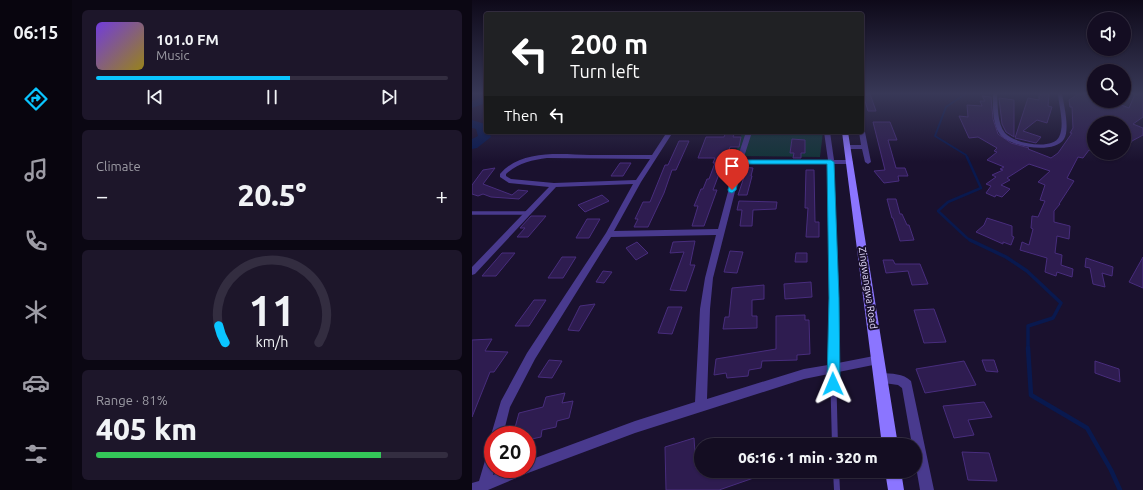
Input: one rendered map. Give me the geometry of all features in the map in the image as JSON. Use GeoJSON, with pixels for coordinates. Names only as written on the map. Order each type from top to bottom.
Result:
{"type":"FeatureCollection","features":[{"type":"Feature","properties":{"kind":"street"},"geometry":{"type":"LineString","coordinates":[[998,117],[1001,132],[1005,137],[1041,146],[1052,146],[1058,143],[1062,138],[1062,117]]}},
{"type":"Feature","properties":{"kind":"street"},"geometry":{"type":"LineString","coordinates":[[500,426],[506,405],[516,382],[531,356],[609,234],[638,182],[669,134]]}},
{"type":"Feature","properties":{"kind":"street"},"geometry":{"type":"LineString","coordinates":[[701,406],[704,309],[709,278],[747,134]]}},
{"type":"Feature","properties":{"kind":"street"},"geometry":{"type":"LineString","coordinates":[[827,134],[831,162],[834,298],[833,368]]}},
{"type":"Feature","properties":{"kind":"street","name":"Zingwangwa Road"},"geometry":{"type":"LineString","coordinates":[[846,134],[889,438]]}},
{"type":"Feature","properties":{"kind":"street"},"geometry":{"type":"LineString","coordinates":[[862,134],[868,162]]}},
{"type":"Feature","properties":{"kind":"street"},"geometry":{"type":"LineString","coordinates":[[847,147],[864,147]]}},
{"type":"Feature","properties":{"kind":"street"},"geometry":{"type":"LineString","coordinates":[[638,182],[554,185],[514,182],[503,178],[503,174],[517,163],[542,156],[654,157]]}},
{"type":"Feature","properties":{"kind":"street"},"geometry":{"type":"LineString","coordinates":[[739,162],[850,162]]}},
{"type":"Feature","properties":{"kind":"street"},"geometry":{"type":"LineString","coordinates":[[472,272],[554,185]]}},
{"type":"Feature","properties":{"kind":"street"},"geometry":{"type":"LineString","coordinates":[[609,234],[721,232]]}},
{"type":"Feature","properties":{"kind":"street"},"geometry":{"type":"LineString","coordinates":[[536,464],[635,426],[804,374],[879,360]]}},
{"type":"Feature","properties":{"kind":"street"},"geometry":{"type":"LineString","coordinates":[[881,378],[898,379],[904,381],[907,385],[927,490]]}},
{"type":"Feature","properties":{"kind":"street"},"geometry":{"type":"LineString","coordinates":[[478,487],[484,473]]}},
{"type":"Feature","properties":{"kind":"street"},"geometry":{"type":"LineString","coordinates":[[478,487],[500,478]]}},
{"type":"Feature","properties":{"kind":"street"},"geometry":{"type":"LineString","coordinates":[[894,478],[896,490]]}},
{"type":"Feature","properties":{"kind":"lane"},"geometry":{"type":"LineString","coordinates":[[472,213],[529,213]]}},
{"type":"Feature","properties":{"kind":"lane"},"geometry":{"type":"LineString","coordinates":[[833,368],[835,438]]}},
{"type":"Feature","properties":{"kind":"lane"},"geometry":{"type":"LineString","coordinates":[[836,478],[837,490]]}},
{"type":"Feature","properties":{"kind":"green space"},"geometry":{"type":"Polygon","coordinates":[[[741,134],[823,134],[820,157],[735,156],[741,134]]]}},
{"type":"Feature","properties":{"kind":"building"},"geometry":{"type":"Polygon","coordinates":[[[959,117],[993,117],[998,134],[1011,143],[1029,148],[1028,149],[1051,158],[1058,153],[1072,133],[1070,133],[1073,128],[1072,117],[1087,117],[1087,153],[1083,158],[1078,157],[1067,178],[1074,181],[1054,211],[1054,222],[1070,226],[1069,239],[1057,236],[1055,253],[1062,255],[1061,265],[1073,269],[1072,277],[1057,272],[1056,276],[1045,272],[1047,258],[1020,250],[1022,242],[1029,245],[1033,229],[1031,228],[1032,216],[1038,217],[1045,201],[1040,200],[1045,185],[1038,182],[1050,171],[1029,164],[1007,178],[1010,180],[1001,185],[1010,189],[1002,197],[996,195],[995,197],[986,193],[991,186],[986,184],[996,177],[992,175],[1003,170],[1000,169],[1004,167],[987,160],[997,152],[994,151],[997,148],[978,137],[969,138],[959,117]]]}},
{"type":"Feature","properties":{"kind":"building"},"geometry":{"type":"Polygon","coordinates":[[[1001,117],[1014,117],[1014,137],[1006,132],[1002,124],[1001,117]]]}},
{"type":"Feature","properties":{"kind":"building"},"geometry":{"type":"Polygon","coordinates":[[[1022,117],[1049,117],[1047,123],[1037,120],[1023,131],[1041,137],[1036,143],[1015,138],[1022,117]]]}},
{"type":"Feature","properties":{"kind":"building"},"geometry":{"type":"Polygon","coordinates":[[[1131,117],[1143,117],[1133,124],[1143,128],[1143,135],[1131,142],[1131,117]]]}},
{"type":"Feature","properties":{"kind":"building"},"geometry":{"type":"Polygon","coordinates":[[[873,122],[890,122],[897,140],[888,140],[896,168],[905,168],[908,176],[898,176],[899,181],[884,183],[874,171],[885,170],[873,122]]]}},
{"type":"Feature","properties":{"kind":"building"},"geometry":{"type":"Polygon","coordinates":[[[725,134],[734,134],[733,137],[741,137],[739,147],[730,147],[721,174],[719,174],[713,190],[717,190],[704,226],[692,226],[698,206],[694,206],[701,189],[703,189],[707,179],[709,179],[715,163],[713,163],[715,158],[698,158],[706,137],[724,137],[725,134]]]}},
{"type":"Feature","properties":{"kind":"building"},"geometry":{"type":"Polygon","coordinates":[[[792,139],[805,140],[805,153],[801,153],[801,158],[793,158],[794,153],[790,153],[792,139]]]}},
{"type":"Feature","properties":{"kind":"building"},"geometry":{"type":"Polygon","coordinates":[[[679,141],[689,141],[676,170],[672,170],[664,193],[648,227],[634,227],[638,219],[635,219],[643,202],[650,202],[665,165],[668,165],[679,141]]]}},
{"type":"Feature","properties":{"kind":"building"},"geometry":{"type":"Polygon","coordinates":[[[620,163],[631,163],[623,176],[611,176],[620,163]]]}},
{"type":"Feature","properties":{"kind":"building"},"geometry":{"type":"Polygon","coordinates":[[[744,167],[753,168],[752,176],[747,195],[738,195],[744,177],[740,177],[744,167]]]}},
{"type":"Feature","properties":{"kind":"building"},"geometry":{"type":"Polygon","coordinates":[[[495,168],[483,184],[512,195],[518,190],[528,191],[519,199],[491,197],[483,194],[478,196],[472,194],[472,185],[483,170],[495,168]]]}},
{"type":"Feature","properties":{"kind":"building"},"geometry":{"type":"Polygon","coordinates":[[[806,170],[814,170],[815,222],[819,222],[819,237],[806,237],[808,208],[805,208],[806,170]]]}},
{"type":"Feature","properties":{"kind":"building"},"geometry":{"type":"Polygon","coordinates":[[[602,195],[609,201],[585,212],[578,205],[602,195]]]}},
{"type":"Feature","properties":{"kind":"building"},"geometry":{"type":"Polygon","coordinates":[[[887,199],[896,199],[900,214],[902,214],[907,225],[909,225],[914,240],[900,241],[887,199]]]}},
{"type":"Feature","properties":{"kind":"building"},"geometry":{"type":"Polygon","coordinates":[[[739,201],[777,202],[776,209],[753,210],[752,226],[740,226],[742,210],[737,210],[739,201]]]}},
{"type":"Feature","properties":{"kind":"building"},"geometry":{"type":"Polygon","coordinates":[[[531,216],[546,216],[528,237],[517,237],[525,228],[520,228],[531,216]]]}},
{"type":"Feature","properties":{"kind":"building"},"geometry":{"type":"Polygon","coordinates":[[[987,218],[1012,226],[1012,236],[1014,237],[1011,245],[1003,242],[1003,244],[976,232],[984,225],[987,218]]]}},
{"type":"Feature","properties":{"kind":"building"},"geometry":{"type":"Polygon","coordinates":[[[587,219],[600,219],[589,238],[576,238],[587,219]]]}},
{"type":"Feature","properties":{"kind":"building"},"geometry":{"type":"Polygon","coordinates":[[[695,241],[690,265],[695,265],[686,291],[670,290],[684,252],[670,253],[673,242],[695,241]]]}},
{"type":"Feature","properties":{"kind":"building"},"geometry":{"type":"Polygon","coordinates":[[[637,242],[648,253],[636,260],[626,248],[637,242]]]}},
{"type":"Feature","properties":{"kind":"building"},"geometry":{"type":"Polygon","coordinates":[[[730,251],[743,252],[737,273],[724,272],[730,251]]]}},
{"type":"Feature","properties":{"kind":"building"},"geometry":{"type":"Polygon","coordinates":[[[502,253],[515,253],[496,276],[482,276],[502,253]]]}},
{"type":"Feature","properties":{"kind":"building"},"geometry":{"type":"Polygon","coordinates":[[[796,253],[807,253],[807,262],[795,262],[796,253]]]}},
{"type":"Feature","properties":{"kind":"building"},"geometry":{"type":"Polygon","coordinates":[[[562,257],[576,257],[563,278],[548,278],[562,257]]]}},
{"type":"Feature","properties":{"kind":"building"},"geometry":{"type":"Polygon","coordinates":[[[1143,257],[1143,288],[1129,282],[1143,257]]]}},
{"type":"Feature","properties":{"kind":"building"},"geometry":{"type":"Polygon","coordinates":[[[1086,258],[1113,267],[1112,276],[1102,273],[1105,287],[1093,284],[1090,268],[1085,267],[1086,258]]]}},
{"type":"Feature","properties":{"kind":"building"},"geometry":{"type":"Polygon","coordinates":[[[883,260],[893,260],[895,264],[920,264],[928,284],[912,285],[908,271],[886,273],[883,260]]]}},
{"type":"Feature","properties":{"kind":"building"},"geometry":{"type":"Polygon","coordinates":[[[603,271],[612,272],[604,283],[596,282],[603,271]]]}},
{"type":"Feature","properties":{"kind":"building"},"geometry":{"type":"Polygon","coordinates":[[[811,282],[812,297],[785,299],[784,284],[811,282]]]}},
{"type":"Feature","properties":{"kind":"building"},"geometry":{"type":"Polygon","coordinates":[[[764,285],[764,299],[752,300],[752,316],[757,316],[757,328],[723,329],[725,317],[729,317],[732,288],[764,285]]]}},
{"type":"Feature","properties":{"kind":"building"},"geometry":{"type":"Polygon","coordinates":[[[534,300],[546,300],[529,326],[515,326],[534,300]]]}},
{"type":"Feature","properties":{"kind":"building"},"geometry":{"type":"Polygon","coordinates":[[[595,304],[579,331],[568,330],[580,306],[595,304]]]}},
{"type":"Feature","properties":{"kind":"building"},"geometry":{"type":"Polygon","coordinates":[[[668,307],[682,307],[672,334],[658,333],[668,307]]]}},
{"type":"Feature","properties":{"kind":"building"},"geometry":{"type":"Polygon","coordinates":[[[934,309],[946,342],[924,343],[914,310],[934,309]]]}},
{"type":"Feature","properties":{"kind":"building"},"geometry":{"type":"Polygon","coordinates":[[[805,315],[805,320],[809,320],[810,354],[797,355],[797,360],[762,361],[761,368],[749,370],[748,376],[727,378],[726,373],[714,375],[716,359],[776,349],[776,316],[805,315]]]}},
{"type":"Feature","properties":{"kind":"building"},"geometry":{"type":"Polygon","coordinates":[[[492,339],[485,351],[508,352],[494,372],[490,372],[472,417],[472,340],[492,339]]]}},
{"type":"Feature","properties":{"kind":"building"},"geometry":{"type":"Polygon","coordinates":[[[549,360],[562,361],[552,378],[538,377],[549,360]]]}},
{"type":"Feature","properties":{"kind":"building"},"geometry":{"type":"Polygon","coordinates":[[[982,360],[994,360],[998,372],[986,371],[982,360]]]}},
{"type":"Feature","properties":{"kind":"building"},"geometry":{"type":"Polygon","coordinates":[[[964,361],[976,385],[925,393],[916,369],[964,361]]]}},
{"type":"Feature","properties":{"kind":"building"},"geometry":{"type":"Polygon","coordinates":[[[1095,361],[1119,369],[1120,382],[1095,373],[1095,361]]]}},
{"type":"Feature","properties":{"kind":"building"},"geometry":{"type":"Polygon","coordinates":[[[565,393],[562,403],[573,401],[569,418],[557,421],[556,427],[542,430],[541,437],[536,438],[536,426],[515,426],[519,413],[543,407],[546,397],[565,393]]]}},
{"type":"Feature","properties":{"kind":"building"},"geometry":{"type":"Polygon","coordinates":[[[984,402],[992,417],[968,420],[974,435],[954,438],[943,406],[984,402]]]}},
{"type":"Feature","properties":{"kind":"building"},"geometry":{"type":"Polygon","coordinates":[[[694,438],[694,478],[754,478],[719,490],[666,490],[665,447],[694,438]]]}},
{"type":"Feature","properties":{"kind":"building"},"geometry":{"type":"Polygon","coordinates":[[[962,452],[989,453],[997,481],[968,480],[962,452]]]}},
{"type":"Feature","properties":{"kind":"waterway"},"geometry":{"type":"LineString","coordinates":[[942,117],[935,136],[966,155],[967,158]]}},
{"type":"Feature","properties":{"kind":"waterway"},"geometry":{"type":"LineString","coordinates":[[472,124],[481,127],[485,137],[472,145]]}},
{"type":"Feature","properties":{"kind":"waterway"},"geometry":{"type":"LineString","coordinates":[[967,157],[981,188],[948,202],[938,211],[972,241]]}},
{"type":"Feature","properties":{"kind":"waterway"},"geometry":{"type":"LineString","coordinates":[[972,241],[1006,257],[1027,271],[1061,303],[1053,318],[1028,326],[1028,348]]}},
{"type":"Feature","properties":{"kind":"waterway"},"geometry":{"type":"LineString","coordinates":[[1028,348],[1031,395],[1087,428],[1111,470],[1120,490]]}},
{"type":"Feature","properties":{"kind":"route"},"geometry":{"type":"LineString","coordinates":[[732,190],[739,162],[831,162],[834,298],[833,384]]}}]}
